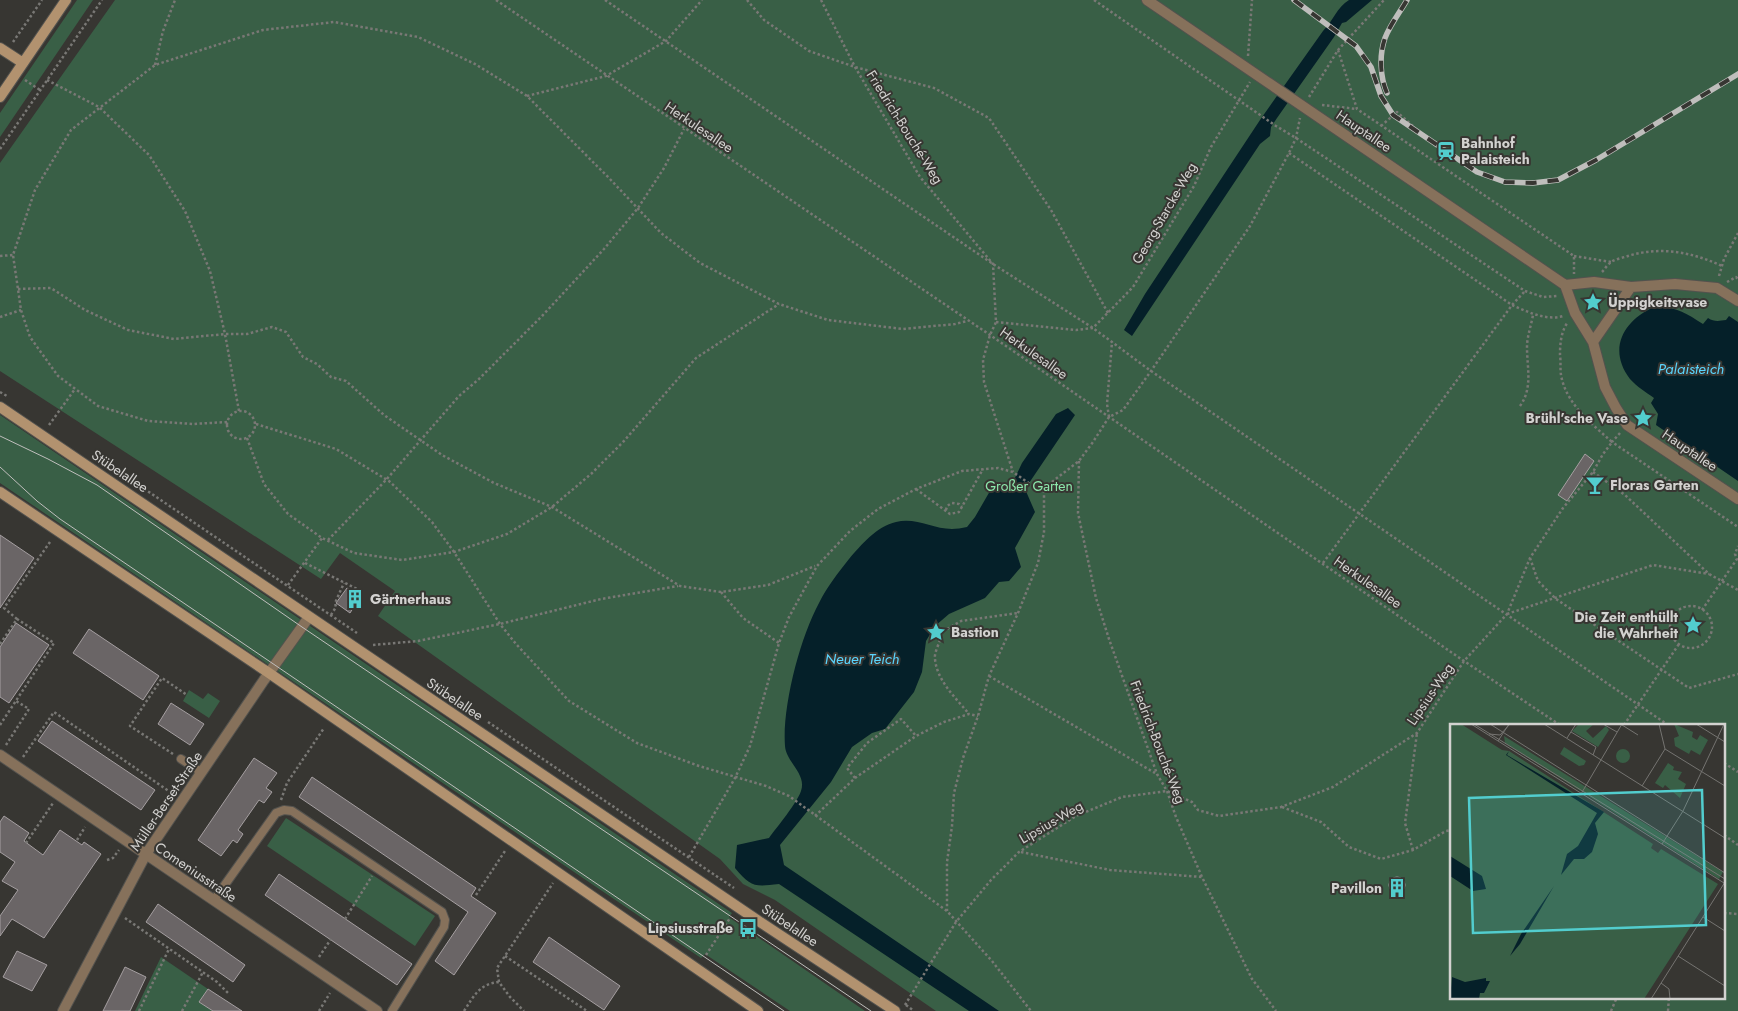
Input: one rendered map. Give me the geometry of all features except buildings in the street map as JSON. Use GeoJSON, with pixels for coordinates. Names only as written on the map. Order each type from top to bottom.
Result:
{"type":"FeatureCollection","features":[{"type":"Feature","properties":{"kind":"main road"},"geometry":{"type":"LineString","coordinates":[[0,97],[66,0]]}},
{"type":"Feature","properties":{"kind":"main road"},"geometry":{"type":"LineString","coordinates":[[3,50],[23,63]]}},
{"type":"Feature","properties":{"kind":"main road","name":"Stübelallee"},"geometry":{"type":"LineString","coordinates":[[0,407],[895,1011]]}},
{"type":"Feature","properties":{"kind":"main road"},"geometry":{"type":"LineString","coordinates":[[0,492],[269,673],[758,1011]]}},
{"type":"Feature","properties":{"kind":"street","name":"Hauptallee"},"geometry":{"type":"LineString","coordinates":[[1147,0],[1569,288],[1575,313],[1593,342],[1605,387],[1627,424],[1738,499]]}},
{"type":"Feature","properties":{"kind":"street"},"geometry":{"type":"LineString","coordinates":[[1569,288],[1594,282],[1632,286],[1675,284],[1717,288],[1738,301]]}},
{"type":"Feature","properties":{"kind":"street"},"geometry":{"type":"LineString","coordinates":[[1593,342],[1632,286]]}},
{"type":"Feature","properties":{"kind":"street","name":"Müller-Berset-Straße"},"geometry":{"type":"LineString","coordinates":[[63,1011],[146,854],[309,617]]}},
{"type":"Feature","properties":{"kind":"street","name":"Comeniusstraße"},"geometry":{"type":"LineString","coordinates":[[2,751],[16,766],[377,1011]]}},
{"type":"Feature","properties":{"kind":"lane"},"geometry":{"type":"LineString","coordinates":[[181,759],[202,772]]}},
{"type":"Feature","properties":{"kind":"lane"},"geometry":{"type":"LineString","coordinates":[[214,900],[276,813],[284,810],[292,811],[442,912],[445,920],[444,927],[392,1011]]}},
{"type":"Feature","properties":{"kind":"path"},"geometry":{"type":"LineString","coordinates":[[3,50],[42,0]]}},
{"type":"Feature","properties":{"kind":"path"},"geometry":{"type":"LineString","coordinates":[[0,149],[102,0]]}},
{"type":"Feature","properties":{"kind":"path"},"geometry":{"type":"LineString","coordinates":[[155,65],[163,31],[175,0]]}},
{"type":"Feature","properties":{"kind":"path","name":"Herkulesallee"},"geometry":{"type":"LineString","coordinates":[[496,0],[1558,724]]}},
{"type":"Feature","properties":{"kind":"path"},"geometry":{"type":"LineString","coordinates":[[604,0],[994,264],[1094,328],[1151,371],[1666,724]]}},
{"type":"Feature","properties":{"kind":"path"},"geometry":{"type":"LineString","coordinates":[[527,96],[606,76],[666,41],[702,0]]}},
{"type":"Feature","properties":{"kind":"path","name":"Friedrich-Bouché-Weg"},"geometry":{"type":"LineString","coordinates":[[747,0],[764,20],[809,51],[856,67],[920,177],[994,264]]}},
{"type":"Feature","properties":{"kind":"path"},"geometry":{"type":"LineString","coordinates":[[821,0],[856,67],[934,88],[989,118],[1051,210],[1108,313]]}},
{"type":"Feature","properties":{"kind":"path"},"geometry":{"type":"LineString","coordinates":[[1094,0],[1276,126],[1525,292],[1542,297],[1569,288],[1574,256]]}},
{"type":"Feature","properties":{"kind":"path","name":"Georg-Starcke-Weg"},"geometry":{"type":"LineString","coordinates":[[1094,328],[1133,287],[1194,186],[1211,147],[1239,100],[1251,71],[1252,0]]}},
{"type":"Feature","properties":{"kind":"path"},"geometry":{"type":"LineString","coordinates":[[1044,488],[1079,461],[1109,417],[1123,410],[1151,371],[1250,226],[1296,138],[1303,106],[1338,50],[1384,0]]}},
{"type":"Feature","properties":{"kind":"path"},"geometry":{"type":"LineString","coordinates":[[227,422],[193,424],[148,421],[98,406],[58,376],[30,337],[22,310],[13,255],[35,190],[71,130],[99,107],[120,94],[155,65],[263,30],[334,22],[418,37],[475,64],[527,96],[661,232],[700,263],[779,304],[828,320],[902,329],[967,321]]}},
{"type":"Feature","properties":{"kind":"path"},"geometry":{"type":"LineString","coordinates":[[1338,50],[1357,109]]}},
{"type":"Feature","properties":{"kind":"path"},"geometry":{"type":"LineString","coordinates":[[16,74],[40,90]]}},
{"type":"Feature","properties":{"kind":"path"},"geometry":{"type":"LineString","coordinates":[[47,80],[99,107],[149,155],[185,211],[210,271],[225,334],[239,411]]}},
{"type":"Feature","properties":{"kind":"path"},"geometry":{"type":"LineString","coordinates":[[1303,106],[1318,104],[1357,109],[1574,256],[1611,262],[1642,252],[1664,250],[1688,253],[1706,258],[1722,266]]}},
{"type":"Feature","properties":{"kind":"path"},"geometry":{"type":"LineString","coordinates":[[1381,126],[1397,112],[1414,127]]}},
{"type":"Feature","properties":{"kind":"path"},"geometry":{"type":"LineString","coordinates":[[328,540],[386,480],[459,396],[479,379],[557,300],[604,249],[638,208],[664,168],[684,129]]}},
{"type":"Feature","properties":{"kind":"path"},"geometry":{"type":"LineString","coordinates":[[1289,153],[1512,305],[1533,315],[1555,319],[1575,313]]}},
{"type":"Feature","properties":{"kind":"path"},"geometry":{"type":"LineString","coordinates":[[1717,288],[1722,266],[1738,234]]}},
{"type":"Feature","properties":{"kind":"path"},"geometry":{"type":"LineString","coordinates":[[0,256],[13,255]]}},
{"type":"Feature","properties":{"kind":"path"},"geometry":{"type":"LineString","coordinates":[[1594,282],[1611,262]]}},
{"type":"Feature","properties":{"kind":"path"},"geometry":{"type":"LineString","coordinates":[[994,264],[996,322],[983,360],[984,382],[1013,472]]}},
{"type":"Feature","properties":{"kind":"path"},"geometry":{"type":"LineString","coordinates":[[18,289],[52,288],[85,310],[128,330],[174,339],[225,334],[247,334],[272,326],[286,332],[303,357],[317,364],[331,376],[346,381],[384,415],[442,455],[494,483],[552,507],[680,586]]}},
{"type":"Feature","properties":{"kind":"path"},"geometry":{"type":"LineString","coordinates":[[1323,563],[1358,512],[1512,305],[1525,292]]}},
{"type":"Feature","properties":{"kind":"path"},"geometry":{"type":"LineString","coordinates":[[247,438],[264,484],[288,514],[322,538],[354,553],[402,560],[454,552],[507,534],[552,507],[592,474],[624,441],[696,358],[779,304]]}},
{"type":"Feature","properties":{"kind":"path"},"geometry":{"type":"LineString","coordinates":[[0,317],[22,310]]}},
{"type":"Feature","properties":{"kind":"path"},"geometry":{"type":"LineString","coordinates":[[1575,313],[1564,327],[1560,346],[1561,376],[1571,400],[1586,418],[1612,442],[1738,527]]}},
{"type":"Feature","properties":{"kind":"path"},"geometry":{"type":"LineString","coordinates":[[1520,406],[1526,397],[1530,373],[1527,346],[1533,315]]}},
{"type":"Feature","properties":{"kind":"path"},"geometry":{"type":"LineString","coordinates":[[996,322],[1076,330],[1094,328]]}},
{"type":"Feature","properties":{"kind":"path"},"geometry":{"type":"LineString","coordinates":[[1109,417],[1107,404],[1112,342]]}},
{"type":"Feature","properties":{"kind":"path"},"geometry":{"type":"LineString","coordinates":[[49,425],[75,389]]}},
{"type":"Feature","properties":{"kind":"path"},"geometry":{"type":"LineString","coordinates":[[0,392],[8,397]]}},
{"type":"Feature","properties":{"kind":"path"},"geometry":{"type":"LineString","coordinates":[[256,424],[252,435],[242,440],[232,436],[227,427],[227,422],[234,413],[239,411],[250,414],[256,424],[336,449],[386,480],[432,522],[454,552],[500,624],[569,701],[637,743],[736,778],[766,786],[789,796],[947,911],[992,961],[1031,1011]]}},
{"type":"Feature","properties":{"kind":"path"},"geometry":{"type":"LineString","coordinates":[[1507,614],[1530,558],[1563,508],[1593,472],[1612,442],[1627,424]]}},
{"type":"Feature","properties":{"kind":"path","name":"Friedrich-Bouché-Weg"},"geometry":{"type":"LineString","coordinates":[[1079,461],[1078,513],[1096,598],[1156,774],[1167,792],[1202,876],[1252,978],[1276,1011]]}},
{"type":"Feature","properties":{"kind":"path"},"geometry":{"type":"LineString","coordinates":[[916,488],[950,514],[955,514],[959,512],[983,468]]}},
{"type":"Feature","properties":{"kind":"path"},"geometry":{"type":"LineString","coordinates":[[689,857],[736,778],[750,746],[779,643],[789,617],[817,566],[850,531],[878,509],[916,488],[962,470],[998,468],[1013,472],[1030,484],[1044,488]]}},
{"type":"Feature","properties":{"kind":"path"},"geometry":{"type":"LineString","coordinates":[[115,469],[359,635]]}},
{"type":"Feature","properties":{"kind":"path"},"geometry":{"type":"LineString","coordinates":[[1593,472],[1625,495],[1709,574]]}},
{"type":"Feature","properties":{"kind":"path"},"geometry":{"type":"LineString","coordinates":[[947,911],[947,862],[954,793],[989,676],[1018,613],[1038,563],[1044,532],[1044,488]]}},
{"type":"Feature","properties":{"kind":"path"},"geometry":{"type":"LineString","coordinates":[[946,510],[952,503],[959,504],[962,507]]}},
{"type":"Feature","properties":{"kind":"path"},"geometry":{"type":"LineString","coordinates":[[288,585],[322,538]]}},
{"type":"Feature","properties":{"kind":"path"},"geometry":{"type":"LineString","coordinates":[[0,725],[32,673],[54,643],[17,619],[4,608],[50,542]]}},
{"type":"Feature","properties":{"kind":"path"},"geometry":{"type":"LineString","coordinates":[[1702,610],[1738,559],[1735,554],[1738,546]]}},
{"type":"Feature","properties":{"kind":"path"},"geometry":{"type":"LineString","coordinates":[[1530,558],[1538,581],[1556,599],[1689,688],[1738,674]]}},
{"type":"Feature","properties":{"kind":"path"},"geometry":{"type":"LineString","coordinates":[[304,563],[361,591]]}},
{"type":"Feature","properties":{"kind":"path"},"geometry":{"type":"LineString","coordinates":[[1507,614],[1653,565],[1709,574],[1738,590]]}},
{"type":"Feature","properties":{"kind":"path"},"geometry":{"type":"LineString","coordinates":[[373,644],[418,641],[500,624],[601,599],[680,586],[721,592],[768,586],[817,566]]}},
{"type":"Feature","properties":{"kind":"path"},"geometry":{"type":"LineString","coordinates":[[331,615],[336,607],[334,602],[344,582]]}},
{"type":"Feature","properties":{"kind":"path"},"geometry":{"type":"LineString","coordinates":[[721,592],[743,618],[779,643]]}},
{"type":"Feature","properties":{"kind":"path"},"geometry":{"type":"LineString","coordinates":[[1689,607],[1696,607],[1702,610],[1711,620],[1712,626],[1709,639],[1704,644],[1692,648],[1679,644],[1671,632],[1672,619],[1676,613],[1689,607]]}},
{"type":"Feature","properties":{"kind":"path"},"geometry":{"type":"LineString","coordinates":[[947,629],[961,621],[1018,613]]}},
{"type":"Feature","properties":{"kind":"path","name":"Lipsius-Weg"},"geometry":{"type":"LineString","coordinates":[[914,1011],[905,1005],[956,922],[991,880],[1020,852],[1076,816],[1122,797],[1167,792],[1192,802],[1198,810],[1220,816],[1281,807],[1334,787],[1417,733],[1464,661],[1507,614]]}},
{"type":"Feature","properties":{"kind":"path"},"geometry":{"type":"LineString","coordinates":[[0,644],[17,619]]}},
{"type":"Feature","properties":{"kind":"path"},"geometry":{"type":"LineString","coordinates":[[366,640],[382,650]]}},
{"type":"Feature","properties":{"kind":"path"},"geometry":{"type":"LineString","coordinates":[[940,640],[934,658],[940,675],[950,692],[969,714]]}},
{"type":"Feature","properties":{"kind":"path"},"geometry":{"type":"LineString","coordinates":[[1625,724],[1679,644]]}},
{"type":"Feature","properties":{"kind":"path"},"geometry":{"type":"LineString","coordinates":[[989,676],[1156,774]]}},
{"type":"Feature","properties":{"kind":"path"},"geometry":{"type":"LineString","coordinates":[[181,759],[130,726],[162,678],[187,695]]}},
{"type":"Feature","properties":{"kind":"path"},"geometry":{"type":"LineString","coordinates":[[2,751],[29,710],[16,701]]}},
{"type":"Feature","properties":{"kind":"path"},"geometry":{"type":"LineString","coordinates":[[16,766],[54,712],[182,800]]}},
{"type":"Feature","properties":{"kind":"path"},"geometry":{"type":"LineString","coordinates":[[815,816],[855,778],[916,736],[944,722],[969,714],[978,716]]}},
{"type":"Feature","properties":{"kind":"path"},"geometry":{"type":"LineString","coordinates":[[855,778],[847,768],[867,743],[901,719],[916,736]]}},
{"type":"Feature","properties":{"kind":"path"},"geometry":{"type":"LineString","coordinates":[[487,721],[737,891]]}},
{"type":"Feature","properties":{"kind":"path"},"geometry":{"type":"LineString","coordinates":[[276,813],[287,783],[324,728]]}},
{"type":"Feature","properties":{"kind":"path"},"geometry":{"type":"LineString","coordinates":[[1413,850],[1405,823],[1417,733]]}},
{"type":"Feature","properties":{"kind":"path"},"geometry":{"type":"LineString","coordinates":[[1726,764],[1738,772]]}},
{"type":"Feature","properties":{"kind":"path"},"geometry":{"type":"LineString","coordinates":[[1281,807],[1321,822],[1349,847],[1381,859],[1413,850],[1450,830]]}},
{"type":"Feature","properties":{"kind":"path"},"geometry":{"type":"LineString","coordinates":[[26,843],[45,814]]}},
{"type":"Feature","properties":{"kind":"path"},"geometry":{"type":"LineString","coordinates":[[1726,836],[1738,844]]}},
{"type":"Feature","properties":{"kind":"path"},"geometry":{"type":"LineString","coordinates":[[476,895],[505,851]]}},
{"type":"Feature","properties":{"kind":"path"},"geometry":{"type":"LineString","coordinates":[[1020,852],[1110,870],[1202,876]]}},
{"type":"Feature","properties":{"kind":"path"},"geometry":{"type":"LineString","coordinates":[[107,860],[113,858]]}},
{"type":"Feature","properties":{"kind":"path"},"geometry":{"type":"LineString","coordinates":[[345,918],[376,868]]}},
{"type":"Feature","properties":{"kind":"path"},"geometry":{"type":"LineString","coordinates":[[524,1011],[499,982],[497,968],[553,883]]}},
{"type":"Feature","properties":{"kind":"path"},"geometry":{"type":"LineString","coordinates":[[115,911],[217,982],[229,994]]}},
{"type":"Feature","properties":{"kind":"path"},"geometry":{"type":"LineString","coordinates":[[706,955],[730,918]]}},
{"type":"Feature","properties":{"kind":"path"},"geometry":{"type":"LineString","coordinates":[[312,967],[330,940]]}},
{"type":"Feature","properties":{"kind":"path"},"geometry":{"type":"LineString","coordinates":[[139,1011],[169,949]]}},
{"type":"Feature","properties":{"kind":"path"},"geometry":{"type":"LineString","coordinates":[[505,956],[587,1011]]}},
{"type":"Feature","properties":{"kind":"path"},"geometry":{"type":"LineString","coordinates":[[182,1011],[203,972]]}},
{"type":"Feature","properties":{"kind":"path"},"geometry":{"type":"LineString","coordinates":[[464,1011],[480,988],[499,982]]}},
{"type":"Feature","properties":{"kind":"path"},"geometry":{"type":"LineString","coordinates":[[319,1011],[337,984]]}},
{"type":"Feature","properties":{"kind":"path"},"geometry":{"type":"LineString","coordinates":[[1611,1011],[1617,998]]}},
{"type":"Feature","properties":{"kind":"path"},"geometry":{"type":"LineString","coordinates":[[1668,1011],[1669,998]]}},
{"type":"Feature","properties":{"kind":"green space"},"geometry":{"type":"Polygon","coordinates":[[[77,0],[93,0],[0,137],[0,113],[77,0]]]}},
{"type":"Feature","properties":{"kind":"green space","name":"Großer Garten"},"geometry":{"type":"Polygon","coordinates":[[[115,0],[1738,0],[1738,1011],[936,1011],[775,900],[743,884],[720,859],[378,616],[395,591],[340,553],[321,579],[0,371],[0,163],[115,0]]]}},
{"type":"Feature","properties":{"kind":"green space"},"geometry":{"type":"Polygon","coordinates":[[[0,415],[732,913],[730,918],[865,1011],[790,1011],[705,954],[701,958],[0,483],[0,415]]]}},
{"type":"Feature","properties":{"kind":"green space"},"geometry":{"type":"Polygon","coordinates":[[[189,690],[203,699],[208,693],[220,701],[209,718],[183,701],[189,690]]]}},
{"type":"Feature","properties":{"kind":"green space"},"geometry":{"type":"Polygon","coordinates":[[[286,818],[435,916],[415,946],[267,846],[286,818]]]}},
{"type":"Feature","properties":{"kind":"green space"},"geometry":{"type":"Polygon","coordinates":[[[161,957],[208,989],[199,1002],[213,1011],[135,1011],[161,957]]]}},
{"type":"Feature","properties":{"kind":"water"},"geometry":{"type":"Polygon","coordinates":[[[1349,0],[1372,0],[1346,22],[1342,23],[1271,127],[1270,136],[1260,144],[1132,336],[1124,330],[1145,294],[1260,120],[1338,10],[1349,0]]]}},
{"type":"Feature","properties":{"kind":"water","name":"Palaisteich"},"geometry":{"type":"Polygon","coordinates":[[[1654,307],[1680,311],[1703,324],[1708,318],[1714,321],[1721,321],[1726,320],[1729,316],[1738,322],[1738,481],[1656,425],[1658,414],[1651,403],[1654,398],[1633,382],[1623,368],[1620,357],[1622,337],[1634,320],[1654,307]]]}},
{"type":"Feature","properties":{"kind":"water","name":"Neuer Teich"},"geometry":{"type":"Polygon","coordinates":[[[1068,408],[1075,415],[1025,489],[1035,512],[1015,548],[1021,567],[1009,581],[999,582],[985,598],[949,614],[935,626],[926,641],[922,672],[914,692],[885,729],[872,733],[852,747],[831,782],[780,845],[784,865],[999,1011],[969,1011],[779,884],[758,885],[749,882],[735,868],[737,845],[769,838],[801,791],[801,779],[786,752],[785,746],[786,712],[789,693],[799,653],[812,618],[826,591],[841,570],[870,537],[889,524],[910,521],[954,529],[967,527],[990,491],[1013,482],[1022,463],[1056,414],[1068,408]]]}},
{"type":"Feature","properties":{"kind":"tram line"},"geometry":{"type":"LineString","coordinates":[[0,436],[97,485],[302,627],[871,1011]]}},
{"type":"Feature","properties":{"kind":"tram line"},"geometry":{"type":"LineString","coordinates":[[0,467],[60,519],[784,1011]]}},
{"type":"Feature","properties":{"kind":"railway"},"geometry":{"type":"LineString","coordinates":[[1294,0],[1356,46],[1371,67],[1381,96],[1393,115],[1477,172],[1505,182],[1533,183],[1558,180],[1596,160],[1738,74]]}},
{"type":"Feature","properties":{"kind":"railway"},"geometry":{"type":"LineString","coordinates":[[1387,93],[1381,66],[1383,45],[1390,28],[1407,0]]}},
{"type":"Feature","properties":{"kind":"place","name":"Bahnhof Palaisteich"},"geometry":{"type":"Point","coordinates":[1446,151]}},
{"type":"Feature","properties":{"kind":"place","name":"Üppigkeitsvase"},"geometry":{"type":"Point","coordinates":[1593,302]}},
{"type":"Feature","properties":{"kind":"place","name":"Brühl’sche Vase"},"geometry":{"type":"Point","coordinates":[1643,418]}},
{"type":"Feature","properties":{"kind":"place","name":"Floras Garten"},"geometry":{"type":"Point","coordinates":[1595,485]}},
{"type":"Feature","properties":{"kind":"place","name":"Gärtnerhaus"},"geometry":{"type":"Point","coordinates":[355,599]}},
{"type":"Feature","properties":{"kind":"place","name":"Die Zeit enthüllt die Wahrheit"},"geometry":{"type":"Point","coordinates":[1693,625]}},
{"type":"Feature","properties":{"kind":"place","name":"Bastion"},"geometry":{"type":"Point","coordinates":[936,632]}},
{"type":"Feature","properties":{"kind":"place","name":"Pavillon"},"geometry":{"type":"Point","coordinates":[1397,888]}},
{"type":"Feature","properties":{"kind":"place","name":"Lipsiusstraße"},"geometry":{"type":"Point","coordinates":[748,928]}}]}
